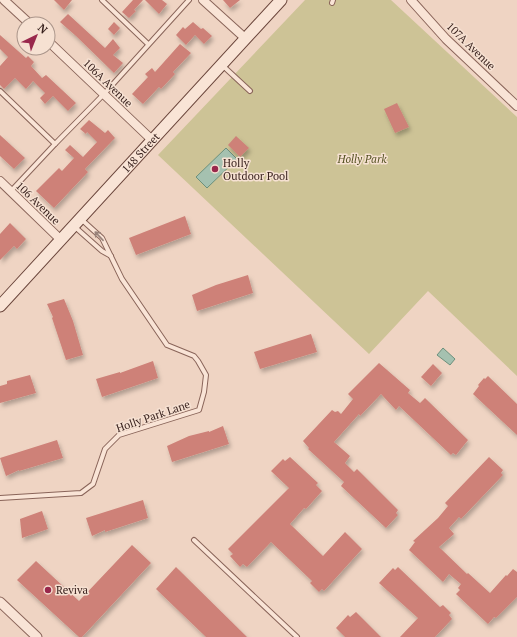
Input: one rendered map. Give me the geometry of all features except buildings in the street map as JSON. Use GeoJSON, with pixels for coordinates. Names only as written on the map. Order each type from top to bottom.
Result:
{"type":"FeatureCollection","features":[{"type":"Feature","properties":{"kind":"main road","name":"148 Street"},"geometry":{"type":"LineString","coordinates":[[0,306],[281,0]]}},
{"type":"Feature","properties":{"kind":"street"},"geometry":{"type":"LineString","coordinates":[[4,0],[21,16]]}},
{"type":"Feature","properties":{"kind":"street"},"geometry":{"type":"LineString","coordinates":[[203,0],[246,39]]}},
{"type":"Feature","properties":{"kind":"street","name":"107A Avenue"},"geometry":{"type":"LineString","coordinates":[[411,0],[446,39],[517,106]]}},
{"type":"Feature","properties":{"kind":"street","name":"106A Avenue"},"geometry":{"type":"LineString","coordinates":[[56,49],[152,140]]}},
{"type":"Feature","properties":{"kind":"street","name":"106 Avenue"},"geometry":{"type":"LineString","coordinates":[[0,181],[61,240]]}},
{"type":"Feature","properties":{"kind":"street"},"geometry":{"type":"LineString","coordinates":[[0,602],[37,637]]}},
{"type":"Feature","properties":{"kind":"lane"},"geometry":{"type":"LineString","coordinates":[[102,0],[148,44]]}},
{"type":"Feature","properties":{"kind":"lane"},"geometry":{"type":"LineString","coordinates":[[11,192],[104,94],[189,0]]}},
{"type":"Feature","properties":{"kind":"lane"},"geometry":{"type":"LineString","coordinates":[[222,65],[250,91]]}},
{"type":"Feature","properties":{"kind":"lane"},"geometry":{"type":"LineString","coordinates":[[0,91],[55,144]]}},
{"type":"Feature","properties":{"kind":"lane"},"geometry":{"type":"LineString","coordinates":[[77,222],[102,251],[112,257]]}},
{"type":"Feature","properties":{"kind":"lane","name":"Holly Park Lane"},"geometry":{"type":"LineString","coordinates":[[0,498],[81,492],[93,484],[105,449],[119,435],[199,410],[204,392],[206,376],[198,361],[194,356],[167,345],[122,279],[102,238],[77,222]]}},
{"type":"Feature","properties":{"kind":"lane"},"geometry":{"type":"LineString","coordinates":[[194,540],[297,637]]}},
{"type":"Feature","properties":{"kind":"green space","name":"Holly Park"},"geometry":{"type":"Polygon","coordinates":[[[305,0],[391,0],[517,117],[517,376],[428,291],[369,354],[158,155],[305,0]]]}},
{"type":"Feature","properties":{"kind":"shaded area"},"geometry":{"type":"Polygon","coordinates":[[[226,148],[237,159],[207,188],[196,177],[226,148]]]}},
{"type":"Feature","properties":{"kind":"shaded area"},"geometry":{"type":"Polygon","coordinates":[[[443,348],[455,359],[450,365],[437,355],[443,348]]]}},
{"type":"Feature","properties":{"kind":"place","name":"Holly Outdoor Pool"},"geometry":{"type":"Point","coordinates":[215,169]}},
{"type":"Feature","properties":{"kind":"place","name":"Reviva"},"geometry":{"type":"Point","coordinates":[48,590]}}]}
